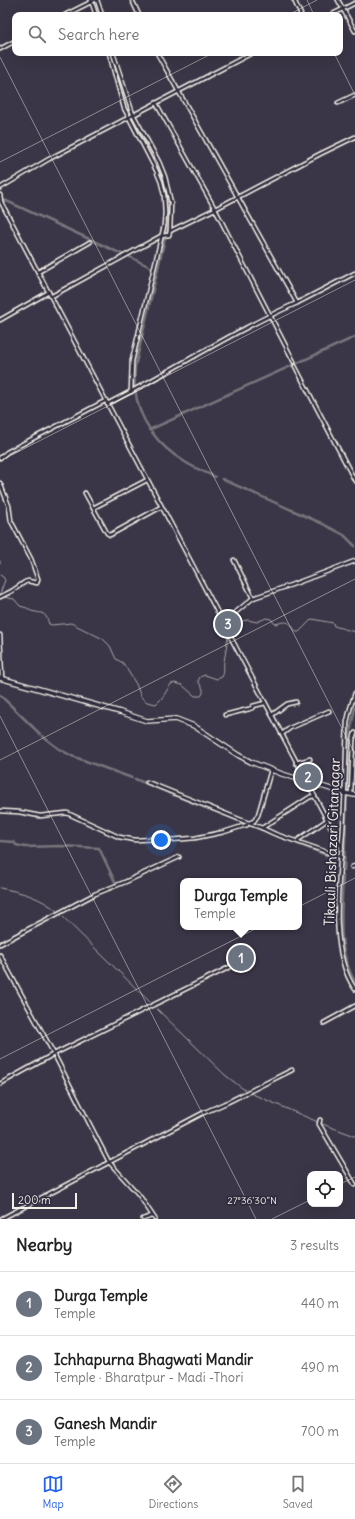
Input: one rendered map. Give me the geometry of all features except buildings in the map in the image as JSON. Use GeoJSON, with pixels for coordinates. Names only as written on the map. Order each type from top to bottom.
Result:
{"type":"FeatureCollection","features":[{"type":"Feature","properties":{"kind":"main road"},"geometry":{"type":"LineString","coordinates":[[1,678],[147,721],[176,719],[194,726],[243,758],[271,770],[349,794]]}},
{"type":"Feature","properties":{"kind":"street"},"geometry":{"type":"LineString","coordinates":[[132,0],[138,12]]}},
{"type":"Feature","properties":{"kind":"street"},"geometry":{"type":"LineString","coordinates":[[294,0],[300,12]]}},
{"type":"Feature","properties":{"kind":"street"},"geometry":{"type":"LineString","coordinates":[[338,0],[355,31]]}},
{"type":"Feature","properties":{"kind":"street"},"geometry":{"type":"LineString","coordinates":[[71,12],[94,1]]}},
{"type":"Feature","properties":{"kind":"street"},"geometry":{"type":"LineString","coordinates":[[94,1],[96,12]]}},
{"type":"Feature","properties":{"kind":"street"},"geometry":{"type":"LineString","coordinates":[[94,1],[100,12]]}},
{"type":"Feature","properties":{"kind":"street"},"geometry":{"type":"LineString","coordinates":[[337,12],[355,3]]}},
{"type":"Feature","properties":{"kind":"street"},"geometry":{"type":"LineString","coordinates":[[0,49],[12,43]]}},
{"type":"Feature","properties":{"kind":"street"},"geometry":{"type":"LineString","coordinates":[[110,56],[124,108],[161,182],[164,195],[165,213],[163,236],[132,361],[132,392]]}},
{"type":"Feature","properties":{"kind":"street"},"geometry":{"type":"LineString","coordinates":[[114,56],[133,114],[159,162],[165,177],[171,203],[170,231]]}},
{"type":"Feature","properties":{"kind":"street"},"geometry":{"type":"LineString","coordinates":[[159,56],[296,303]]}},
{"type":"Feature","properties":{"kind":"street"},"geometry":{"type":"LineString","coordinates":[[0,188],[49,159],[246,56]]}},
{"type":"Feature","properties":{"kind":"street"},"geometry":{"type":"LineString","coordinates":[[338,104],[355,95]]}},
{"type":"Feature","properties":{"kind":"street"},"geometry":{"type":"LineString","coordinates":[[156,102],[270,314],[294,362]]}},
{"type":"Feature","properties":{"kind":"street"},"geometry":{"type":"LineString","coordinates":[[52,296],[163,236],[168,235],[170,231],[355,137]]}},
{"type":"Feature","properties":{"kind":"street"},"geometry":{"type":"LineString","coordinates":[[1,199],[210,601],[224,622],[305,781],[342,848]]}},
{"type":"Feature","properties":{"kind":"street"},"geometry":{"type":"LineString","coordinates":[[38,272],[90,242]]}},
{"type":"Feature","properties":{"kind":"street"},"geometry":{"type":"LineString","coordinates":[[107,404],[132,392],[270,314],[296,303],[355,273]]}},
{"type":"Feature","properties":{"kind":"street"},"geometry":{"type":"LineString","coordinates":[[0,320],[49,292]]}},
{"type":"Feature","properties":{"kind":"street"},"geometry":{"type":"LineString","coordinates":[[295,366],[355,481]]}},
{"type":"Feature","properties":{"kind":"street"},"geometry":{"type":"LineString","coordinates":[[0,458],[7,452],[106,401]]}},
{"type":"Feature","properties":{"kind":"street"},"geometry":{"type":"LineString","coordinates":[[93,508],[147,480]]}},
{"type":"Feature","properties":{"kind":"street"},"geometry":{"type":"LineString","coordinates":[[0,483],[10,506],[11,521],[31,558],[38,579],[37,583],[28,581],[25,582],[12,591],[2,595]]}},
{"type":"Feature","properties":{"kind":"street"},"geometry":{"type":"LineString","coordinates":[[85,494],[107,533],[110,535],[161,507]]}},
{"type":"Feature","properties":{"kind":"street"},"geometry":{"type":"LineString","coordinates":[[234,560],[253,598]]}},
{"type":"Feature","properties":{"kind":"street"},"geometry":{"type":"LineString","coordinates":[[224,622],[253,598],[355,561]]}},
{"type":"Feature","properties":{"kind":"street"},"geometry":{"type":"LineString","coordinates":[[0,635],[1,678]]}},
{"type":"Feature","properties":{"kind":"street","name":"Tikauli Bishazari Gitanagar"},"geometry":{"type":"LineString","coordinates":[[355,693],[347,722],[349,794],[341,857],[338,914],[338,941],[343,965],[355,989]]}},
{"type":"Feature","properties":{"kind":"street"},"geometry":{"type":"LineString","coordinates":[[272,715],[287,704],[296,702]]}},
{"type":"Feature","properties":{"kind":"street"},"geometry":{"type":"LineString","coordinates":[[225,715],[265,703]]}},
{"type":"Feature","properties":{"kind":"street"},"geometry":{"type":"LineString","coordinates":[[282,734],[290,728],[330,711]]}},
{"type":"Feature","properties":{"kind":"street"},"geometry":{"type":"LineString","coordinates":[[349,794],[353,740],[355,733]]}},
{"type":"Feature","properties":{"kind":"street"},"geometry":{"type":"LineString","coordinates":[[296,762],[310,760]]}},
{"type":"Feature","properties":{"kind":"street"},"geometry":{"type":"LineString","coordinates":[[251,824],[249,823],[254,821],[258,815],[271,770]]}},
{"type":"Feature","properties":{"kind":"street"},"geometry":{"type":"LineString","coordinates":[[147,782],[275,834],[341,857]]}},
{"type":"Feature","properties":{"kind":"street"},"geometry":{"type":"LineString","coordinates":[[262,828],[314,796]]}},
{"type":"Feature","properties":{"kind":"street"},"geometry":{"type":"LineString","coordinates":[[0,811],[19,812],[40,816],[67,813],[119,837],[135,840],[194,838],[224,832],[247,825]]}},
{"type":"Feature","properties":{"kind":"street"},"geometry":{"type":"LineString","coordinates":[[297,841],[327,820]]}},
{"type":"Feature","properties":{"kind":"street"},"geometry":{"type":"LineString","coordinates":[[0,944],[95,894],[179,857]]}},
{"type":"Feature","properties":{"kind":"street"},"geometry":{"type":"LineString","coordinates":[[0,955],[54,1054],[109,1162],[139,1195],[155,1219]]}},
{"type":"Feature","properties":{"kind":"street"},"geometry":{"type":"LineString","coordinates":[[0,1084],[54,1054],[240,962]]}},
{"type":"Feature","properties":{"kind":"street"},"geometry":{"type":"LineString","coordinates":[[324,1023],[355,1006]]}},
{"type":"Feature","properties":{"kind":"street"},"geometry":{"type":"LineString","coordinates":[[1,1219],[203,1113],[292,1070]]}},
{"type":"Feature","properties":{"kind":"street"},"geometry":{"type":"LineString","coordinates":[[320,1120],[319,1124],[355,1185]]}},
{"type":"Feature","properties":{"kind":"street"},"geometry":{"type":"LineString","coordinates":[[143,1219],[152,1215]]}},
{"type":"Feature","properties":{"kind":"waterway"},"geometry":{"type":"LineString","coordinates":[[113,57],[130,114]]}},
{"type":"Feature","properties":{"kind":"waterway"},"geometry":{"type":"LineString","coordinates":[[131,118],[159,169],[165,187],[168,210],[165,238],[135,367],[137,400],[140,411],[151,431],[166,448],[188,464],[215,477]]}},
{"type":"Feature","properties":{"kind":"waterway"},"geometry":{"type":"LineString","coordinates":[[0,198],[124,255]]}},
{"type":"Feature","properties":{"kind":"waterway"},"geometry":{"type":"LineString","coordinates":[[128,256],[152,268]]}},
{"type":"Feature","properties":{"kind":"waterway"},"geometry":{"type":"LineString","coordinates":[[149,430],[355,337]]}},
{"type":"Feature","properties":{"kind":"waterway"},"geometry":{"type":"LineString","coordinates":[[222,479],[321,523],[344,535],[355,546]]}},
{"type":"Feature","properties":{"kind":"waterway"},"geometry":{"type":"LineString","coordinates":[[0,575],[5,580],[1,595]]}},
{"type":"Feature","properties":{"kind":"waterway"},"geometry":{"type":"LineString","coordinates":[[3,597],[14,599],[20,606],[45,615],[49,624],[71,623],[103,639],[110,646],[116,659],[123,663],[136,684],[141,697],[147,702],[156,704],[171,684],[175,683],[182,685],[195,696],[201,696],[203,689],[198,681],[200,677],[205,675],[217,679],[222,677],[228,634]]}},
{"type":"Feature","properties":{"kind":"waterway"},"geometry":{"type":"LineString","coordinates":[[228,631],[235,622],[248,620],[257,622],[266,618],[271,619],[275,624],[288,622],[292,625],[296,632],[299,632],[312,619],[333,623],[334,626],[355,632]]}},
{"type":"Feature","properties":{"kind":"waterway"},"geometry":{"type":"LineString","coordinates":[[0,695],[40,734]]}},
{"type":"Feature","properties":{"kind":"waterway"},"geometry":{"type":"LineString","coordinates":[[344,870],[349,738],[355,708]]}},
{"type":"Feature","properties":{"kind":"waterway"},"geometry":{"type":"LineString","coordinates":[[42,736],[59,749],[72,756],[132,778]]}},
{"type":"Feature","properties":{"kind":"waterway"},"geometry":{"type":"LineString","coordinates":[[135,779],[339,860]]}},
{"type":"Feature","properties":{"kind":"waterway"},"geometry":{"type":"LineString","coordinates":[[0,841],[14,842],[16,845],[25,847],[60,846],[99,848],[116,884]]}},
{"type":"Feature","properties":{"kind":"waterway"},"geometry":{"type":"LineString","coordinates":[[343,875],[341,916],[343,943],[345,957],[355,982]]}},
{"type":"Feature","properties":{"kind":"waterway"},"geometry":{"type":"LineString","coordinates":[[0,888],[16,891],[38,899],[45,902],[58,912]]}},
{"type":"Feature","properties":{"kind":"waterway"},"geometry":{"type":"LineString","coordinates":[[60,914],[152,1004]]}},
{"type":"Feature","properties":{"kind":"waterway"},"geometry":{"type":"LineString","coordinates":[[154,1006],[225,1075],[246,1091]]}},
{"type":"Feature","properties":{"kind":"waterway"},"geometry":{"type":"LineString","coordinates":[[250,1093],[355,1136]]}},
{"type":"Feature","properties":{"kind":"place","name":"Ganesh Mandir"},"geometry":{"type":"Point","coordinates":[228,624]}},
{"type":"Feature","properties":{"kind":"place","name":"Ichhapurna Bhagwati Mandir"},"geometry":{"type":"Point","coordinates":[308,777]}},
{"type":"Feature","properties":{"kind":"place","name":"Durga Temple"},"geometry":{"type":"Point","coordinates":[241,958]}}]}
